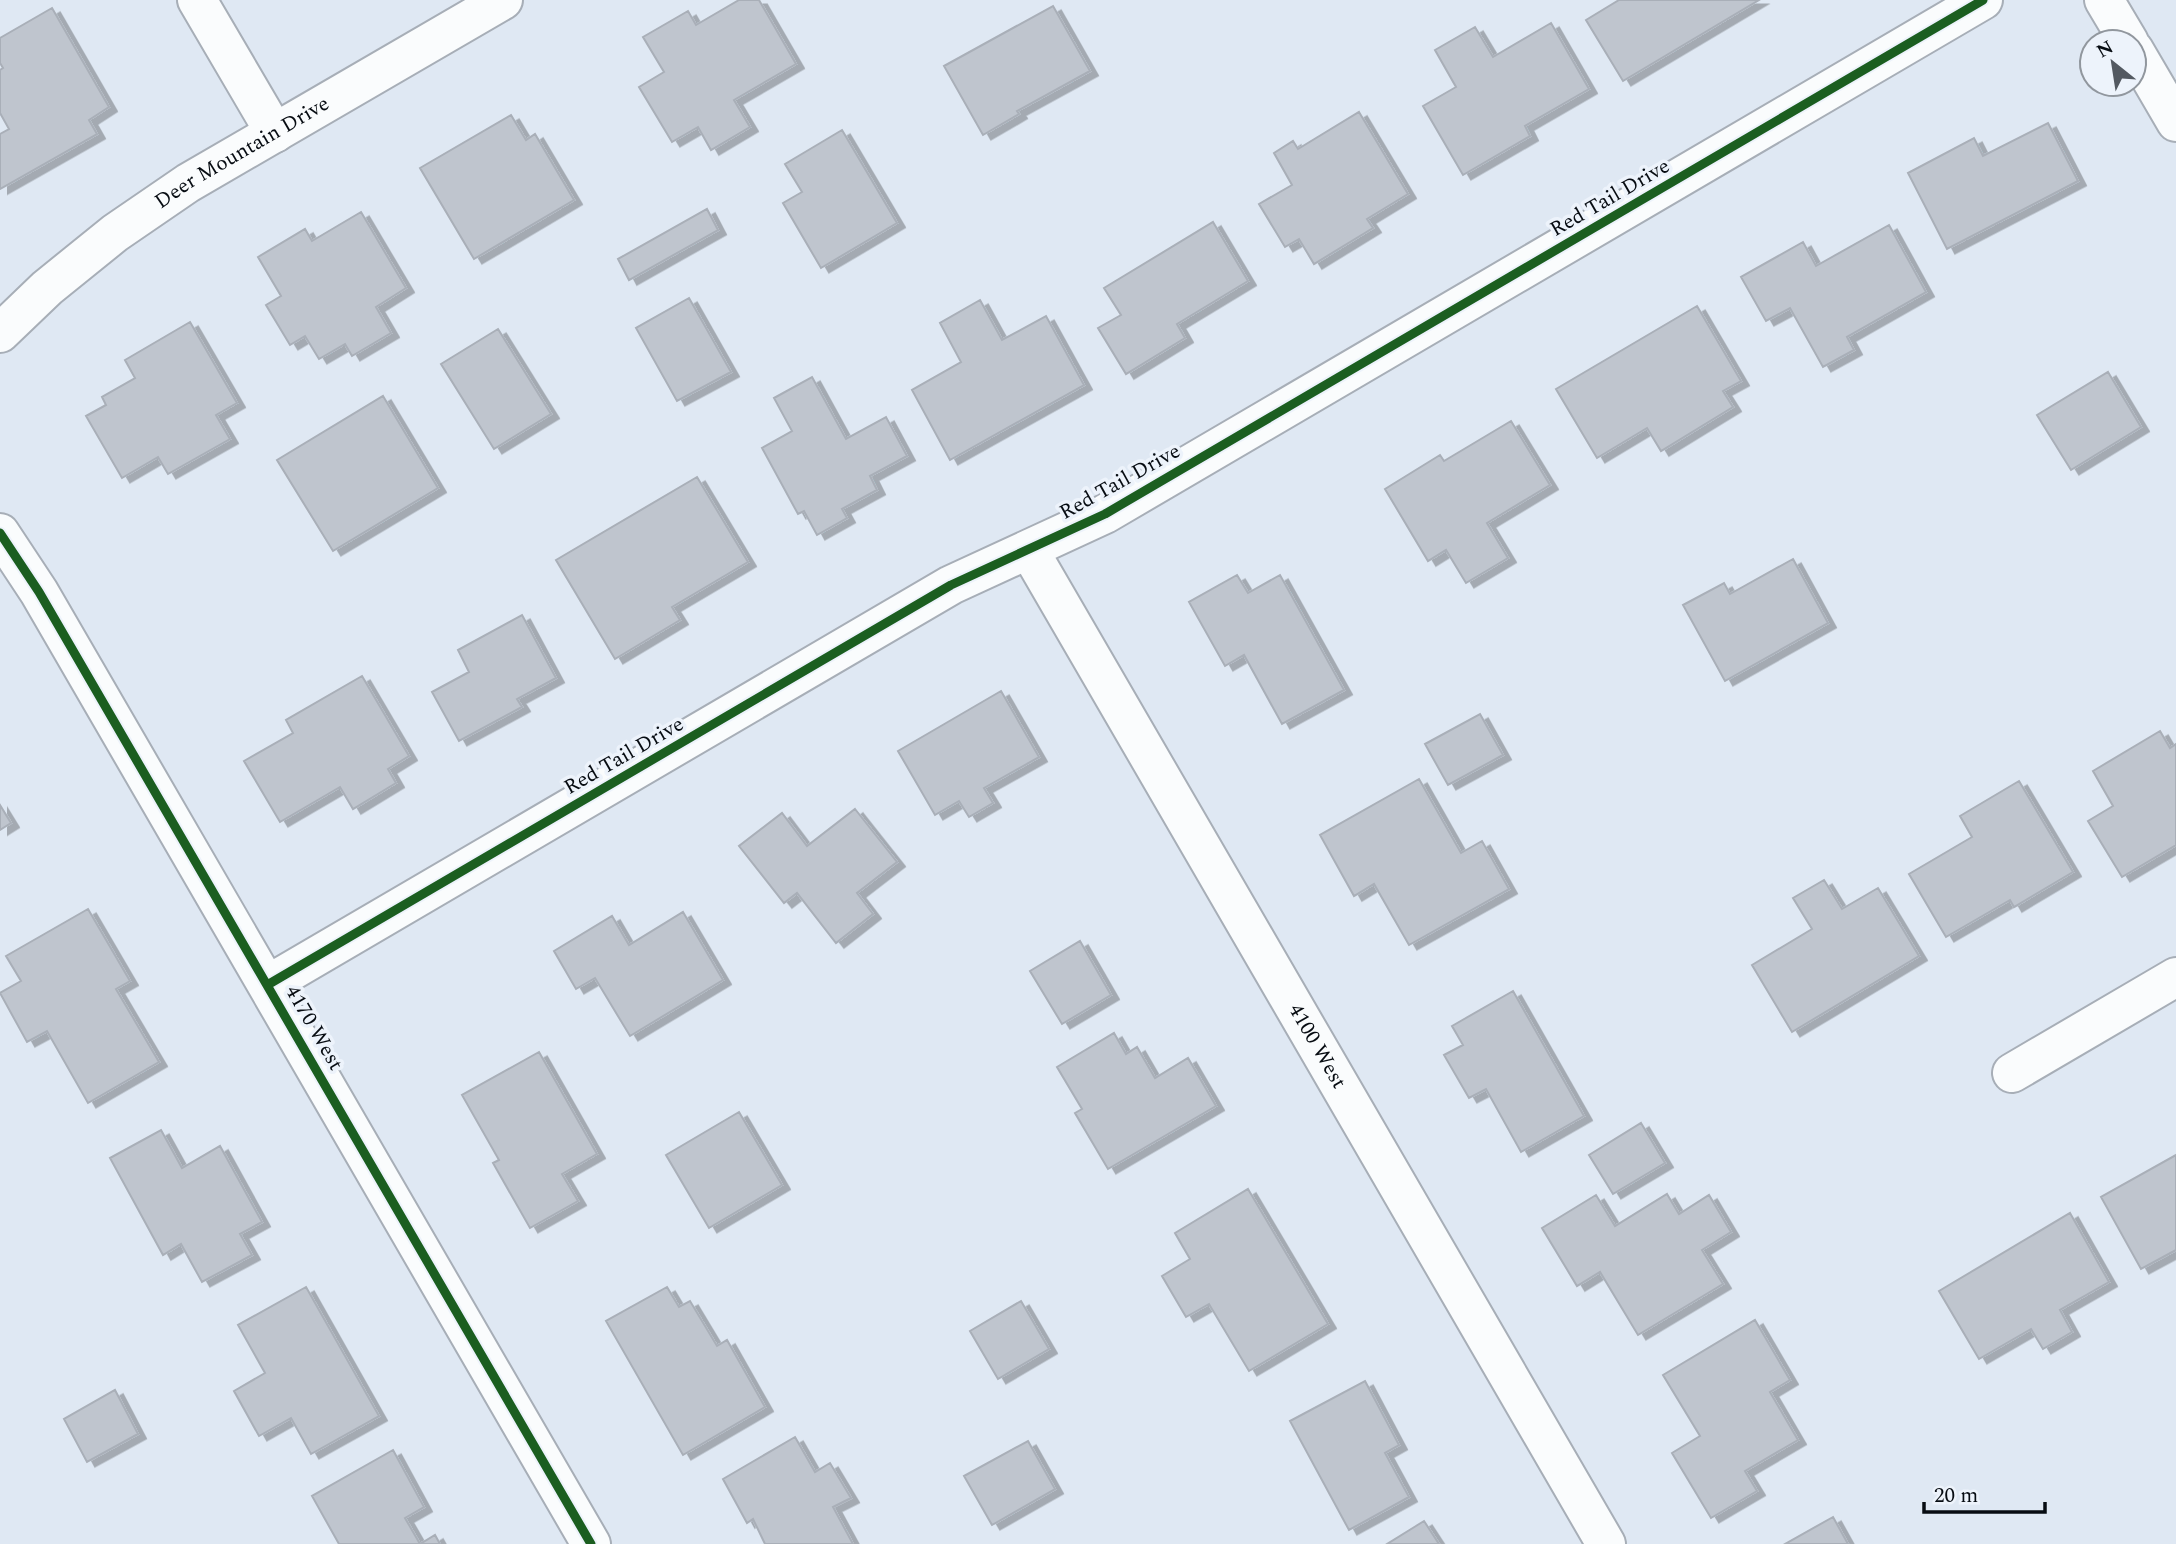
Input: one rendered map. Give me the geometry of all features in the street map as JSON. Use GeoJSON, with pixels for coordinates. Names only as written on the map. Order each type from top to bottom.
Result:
{"type":"FeatureCollection","features":[{"type":"Feature","properties":{"kind":"street"},"geometry":{"type":"LineString","coordinates":[[197,0],[275,133]]}},
{"type":"Feature","properties":{"kind":"street","name":"Deer Mountain Drive"},"geometry":{"type":"LineString","coordinates":[[0,334],[47,288],[115,233],[188,183],[503,0]]}},
{"type":"Feature","properties":{"kind":"street","name":"Red Tail Drive"},"geometry":{"type":"LineString","coordinates":[[269,984],[951,585],[1105,514],[1983,0]]}},
{"type":"Feature","properties":{"kind":"street"},"geometry":{"type":"LineString","coordinates":[[2104,0],[2121,28]]}},
{"type":"Feature","properties":{"kind":"street"},"geometry":{"type":"LineString","coordinates":[[2148,74],[2176,122]]}},
{"type":"Feature","properties":{"kind":"street","name":"4170 West"},"geometry":{"type":"LineString","coordinates":[[0,533],[39,592],[269,984],[591,1544]]}},
{"type":"Feature","properties":{"kind":"street","name":"4100 West"},"geometry":{"type":"LineString","coordinates":[[1029,550],[1606,1544]]}},
{"type":"Feature","properties":{"kind":"street"},"geometry":{"type":"LineString","coordinates":[[2012,1073],[2176,977]]}},
{"type":"Feature","properties":{"kind":"building"},"geometry":{"type":"Polygon","coordinates":[[[739,0],[759,0],[796,64],[734,100],[750,127],[711,150],[698,127],[672,142],[639,87],[664,72],[643,37],[688,11],[696,25],[739,0]]]}},
{"type":"Feature","properties":{"kind":"building"},"geometry":{"type":"Polygon","coordinates":[[[1619,0],[1759,0],[1623,81],[1586,20],[1619,0]]]}},
{"type":"Feature","properties":{"kind":"building"},"geometry":{"type":"Polygon","coordinates":[[[1053,6],[1090,71],[1017,111],[1019,114],[983,135],[944,66],[1053,6]]]}},
{"type":"Feature","properties":{"kind":"building"},"geometry":{"type":"Polygon","coordinates":[[[52,8],[109,107],[89,120],[97,134],[0,189],[0,134],[9,129],[0,113],[0,70],[3,68],[0,63],[0,38],[52,8]]]}},
{"type":"Feature","properties":{"kind":"building"},"geometry":{"type":"Polygon","coordinates":[[[1551,23],[1589,89],[1525,126],[1530,136],[1463,175],[1423,106],[1456,87],[1435,50],[1475,27],[1493,57],[1551,23]]]}},
{"type":"Feature","properties":{"kind":"building"},"geometry":{"type":"Polygon","coordinates":[[[1359,112],[1408,194],[1367,219],[1373,228],[1314,264],[1299,239],[1285,247],[1259,204],[1292,185],[1274,153],[1293,141],[1298,149],[1359,112]]]}},
{"type":"Feature","properties":{"kind":"building"},"geometry":{"type":"Polygon","coordinates":[[[511,115],[526,140],[535,134],[574,200],[474,259],[420,168],[511,115]]]}},
{"type":"Feature","properties":{"kind":"building"},"geometry":{"type":"Polygon","coordinates":[[[2048,123],[2078,181],[1947,249],[1908,173],[1974,138],[1983,156],[2048,123]]]}},
{"type":"Feature","properties":{"kind":"building"},"geometry":{"type":"Polygon","coordinates":[[[842,130],[897,223],[821,268],[783,203],[802,192],[785,164],[842,130]]]}},
{"type":"Feature","properties":{"kind":"building"},"geometry":{"type":"Polygon","coordinates":[[[707,209],[718,230],[629,280],[618,259],[707,209]]]}},
{"type":"Feature","properties":{"kind":"building"},"geometry":{"type":"Polygon","coordinates":[[[361,212],[406,288],[376,307],[391,333],[352,356],[345,344],[319,359],[305,336],[290,345],[266,305],[281,296],[258,257],[305,229],[312,241],[361,212]]]}},
{"type":"Feature","properties":{"kind":"building"},"geometry":{"type":"Polygon","coordinates":[[[1213,222],[1248,281],[1177,324],[1185,338],[1126,374],[1098,328],[1121,315],[1104,288],[1213,222]]]}},
{"type":"Feature","properties":{"kind":"building"},"geometry":{"type":"Polygon","coordinates":[[[1889,225],[1926,292],[1847,337],[1854,350],[1823,367],[1790,308],[1766,321],[1741,277],[1803,242],[1816,266],[1889,225]]]}},
{"type":"Feature","properties":{"kind":"building"},"geometry":{"type":"Polygon","coordinates":[[[689,298],[731,372],[677,401],[636,328],[689,298]]]}},
{"type":"Feature","properties":{"kind":"building"},"geometry":{"type":"Polygon","coordinates":[[[980,300],[1002,340],[1046,316],[1084,385],[950,460],[912,390],[961,362],[940,323],[980,300]]]}},
{"type":"Feature","properties":{"kind":"building"},"geometry":{"type":"Polygon","coordinates":[[[1697,306],[1741,381],[1723,391],[1733,407],[1661,451],[1647,428],[1597,458],[1556,389],[1697,306]]]}},
{"type":"Feature","properties":{"kind":"building"},"geometry":{"type":"Polygon","coordinates":[[[190,322],[237,403],[216,415],[230,439],[168,474],[158,457],[122,478],[86,416],[106,405],[102,397],[135,378],[125,360],[190,322]]]}},
{"type":"Feature","properties":{"kind":"building"},"geometry":{"type":"Polygon","coordinates":[[[498,329],[551,414],[494,449],[441,364],[498,329]]]}},
{"type":"Feature","properties":{"kind":"building"},"geometry":{"type":"Polygon","coordinates":[[[2108,372],[2141,427],[2071,470],[2037,415],[2108,372]]]}},
{"type":"Feature","properties":{"kind":"building"},"geometry":{"type":"Polygon","coordinates":[[[812,377],[846,439],[886,417],[907,456],[870,476],[877,490],[842,509],[847,518],[817,535],[804,511],[798,514],[762,448],[792,431],[774,398],[812,377]]]}},
{"type":"Feature","properties":{"kind":"building"},"geometry":{"type":"Polygon","coordinates":[[[383,396],[438,488],[333,551],[277,460],[383,396]]]}},
{"type":"Feature","properties":{"kind":"building"},"geometry":{"type":"Polygon","coordinates":[[[1511,421],[1550,485],[1487,523],[1508,558],[1466,583],[1446,550],[1428,561],[1385,489],[1440,455],[1444,461],[1511,421]]]}},
{"type":"Feature","properties":{"kind":"building"},"geometry":{"type":"Polygon","coordinates":[[[697,477],[748,562],[672,607],[680,620],[615,659],[556,560],[697,477]]]}},
{"type":"Feature","properties":{"kind":"building"},"geometry":{"type":"Polygon","coordinates":[[[1793,559],[1828,623],[1725,681],[1683,605],[1724,583],[1730,594],[1793,559]]]}},
{"type":"Feature","properties":{"kind":"building"},"geometry":{"type":"Polygon","coordinates":[[[1237,575],[1248,593],[1280,575],[1344,690],[1282,724],[1244,655],[1225,666],[1189,602],[1237,575]]]}},
{"type":"Feature","properties":{"kind":"building"},"geometry":{"type":"Polygon","coordinates":[[[522,615],[556,678],[517,699],[522,707],[459,741],[432,692],[469,672],[458,650],[522,615]]]}},
{"type":"Feature","properties":{"kind":"building"},"geometry":{"type":"Polygon","coordinates":[[[362,676],[409,756],[388,769],[396,783],[353,809],[340,787],[280,822],[244,761],[293,733],[286,720],[362,676]]]}},
{"type":"Feature","properties":{"kind":"building"},"geometry":{"type":"Polygon","coordinates":[[[1001,691],[1039,757],[984,788],[993,803],[969,817],[959,801],[935,815],[898,751],[1001,691]]]}},
{"type":"Feature","properties":{"kind":"building"},"geometry":{"type":"Polygon","coordinates":[[[1480,714],[1503,755],[1448,785],[1425,744],[1480,714]]]}},
{"type":"Feature","properties":{"kind":"building"},"geometry":{"type":"Polygon","coordinates":[[[2160,731],[2170,748],[2176,744],[2176,845],[2122,877],[2088,821],[2113,806],[2093,771],[2160,731]]]}},
{"type":"Feature","properties":{"kind":"building"},"geometry":{"type":"Polygon","coordinates":[[[1419,779],[1461,853],[1482,841],[1509,889],[1409,945],[1374,884],[1354,896],[1320,835],[1419,779]]]}},
{"type":"Feature","properties":{"kind":"building"},"geometry":{"type":"Polygon","coordinates":[[[2019,781],[2073,872],[2014,907],[2010,900],[1946,937],[1909,874],[1972,837],[1960,816],[2019,781]]]}},
{"type":"Feature","properties":{"kind":"building"},"geometry":{"type":"Polygon","coordinates":[[[0,805],[11,823],[0,830],[0,805]]]}},
{"type":"Feature","properties":{"kind":"building"},"geometry":{"type":"Polygon","coordinates":[[[855,809],[897,862],[857,893],[873,914],[836,943],[797,893],[784,903],[739,846],[782,813],[807,846],[855,809]]]}},
{"type":"Feature","properties":{"kind":"building"},"geometry":{"type":"Polygon","coordinates":[[[1824,880],[1842,909],[1878,888],[1919,956],[1792,1032],[1752,965],[1812,929],[1793,898],[1824,880]]]}},
{"type":"Feature","properties":{"kind":"building"},"geometry":{"type":"Polygon","coordinates":[[[88,909],[130,981],[116,989],[159,1062],[88,1103],[47,1031],[27,1042],[0,993],[21,981],[6,956],[88,909]]]}},
{"type":"Feature","properties":{"kind":"building"},"geometry":{"type":"Polygon","coordinates":[[[683,912],[723,980],[630,1036],[595,978],[576,989],[554,951],[612,916],[629,945],[683,912]]]}},
{"type":"Feature","properties":{"kind":"building"},"geometry":{"type":"Polygon","coordinates":[[[1080,941],[1111,995],[1062,1024],[1030,971],[1080,941]]]}},
{"type":"Feature","properties":{"kind":"building"},"geometry":{"type":"Polygon","coordinates":[[[1513,991],[1584,1116],[1521,1152],[1486,1089],[1469,1098],[1444,1055],[1463,1045],[1452,1026],[1513,991]]]}},
{"type":"Feature","properties":{"kind":"building"},"geometry":{"type":"Polygon","coordinates":[[[1114,1033],[1126,1054],[1137,1047],[1155,1078],[1188,1058],[1216,1106],[1108,1169],[1075,1113],[1082,1109],[1057,1067],[1114,1033]]]}},
{"type":"Feature","properties":{"kind":"building"},"geometry":{"type":"Polygon","coordinates":[[[539,1052],[597,1154],[562,1174],[578,1201],[530,1228],[493,1163],[499,1160],[462,1095],[539,1052]]]}},
{"type":"Feature","properties":{"kind":"building"},"geometry":{"type":"Polygon","coordinates":[[[739,1112],[782,1185],[709,1228],[666,1155],[739,1112]]]}},
{"type":"Feature","properties":{"kind":"building"},"geometry":{"type":"Polygon","coordinates":[[[1641,1123],[1665,1163],[1613,1194],[1589,1155],[1641,1123]]]}},
{"type":"Feature","properties":{"kind":"building"},"geometry":{"type":"Polygon","coordinates":[[[161,1130],[182,1168],[220,1146],[262,1222],[240,1234],[252,1255],[202,1282],[181,1244],[163,1255],[110,1158],[161,1130]]]}},
{"type":"Feature","properties":{"kind":"building"},"geometry":{"type":"Polygon","coordinates":[[[2176,1155],[2176,1250],[2141,1269],[2101,1197],[2176,1155]]]}},
{"type":"Feature","properties":{"kind":"building"},"geometry":{"type":"Polygon","coordinates":[[[1248,1189],[1328,1324],[1249,1371],[1209,1304],[1186,1317],[1162,1276],[1190,1259],[1175,1233],[1248,1189]]]}},
{"type":"Feature","properties":{"kind":"building"},"geometry":{"type":"Polygon","coordinates":[[[1667,1194],[1679,1214],[1709,1195],[1731,1232],[1702,1250],[1723,1284],[1638,1335],[1600,1272],[1577,1286],[1542,1228],[1596,1195],[1615,1226],[1667,1194]]]}},
{"type":"Feature","properties":{"kind":"building"},"geometry":{"type":"Polygon","coordinates":[[[2070,1213],[2109,1282],[2060,1310],[2072,1332],[2043,1349],[2031,1329],[1979,1359],[1939,1291],[2070,1213]]]}},
{"type":"Feature","properties":{"kind":"building"},"geometry":{"type":"Polygon","coordinates":[[[306,1287],[379,1416],[311,1454],[291,1418],[259,1436],[234,1391],[265,1373],[238,1325],[306,1287]]]}},
{"type":"Feature","properties":{"kind":"building"},"geometry":{"type":"Polygon","coordinates":[[[667,1287],[679,1307],[690,1301],[717,1346],[727,1340],[765,1407],[683,1455],[606,1321],[667,1287]]]}},
{"type":"Feature","properties":{"kind":"building"},"geometry":{"type":"Polygon","coordinates":[[[1021,1301],[1049,1349],[998,1379],[970,1331],[1021,1301]]]}},
{"type":"Feature","properties":{"kind":"building"},"geometry":{"type":"Polygon","coordinates":[[[1755,1320],[1790,1380],[1770,1392],[1798,1440],[1745,1471],[1757,1491],[1711,1518],[1672,1453],[1700,1436],[1663,1375],[1755,1320]]]}},
{"type":"Feature","properties":{"kind":"building"},"geometry":{"type":"Polygon","coordinates":[[[1365,1381],[1399,1445],[1385,1453],[1409,1497],[1349,1530],[1290,1421],[1365,1381]]]}},
{"type":"Feature","properties":{"kind":"building"},"geometry":{"type":"Polygon","coordinates":[[[115,1390],[138,1434],[87,1462],[64,1419],[115,1390]]]}},
{"type":"Feature","properties":{"kind":"building"},"geometry":{"type":"Polygon","coordinates":[[[795,1437],[815,1472],[830,1463],[851,1498],[833,1507],[853,1544],[765,1544],[753,1519],[747,1523],[723,1479],[795,1437]]]}},
{"type":"Feature","properties":{"kind":"building"},"geometry":{"type":"Polygon","coordinates":[[[1028,1441],[1055,1489],[992,1525],[964,1476],[1028,1441]]]}},
{"type":"Feature","properties":{"kind":"building"},"geometry":{"type":"Polygon","coordinates":[[[393,1450],[424,1507],[405,1518],[420,1544],[339,1544],[312,1496],[393,1450]]]}},
{"type":"Feature","properties":{"kind":"building"},"geometry":{"type":"Polygon","coordinates":[[[1833,1517],[1848,1544],[1785,1544],[1833,1517]]]}},
{"type":"Feature","properties":{"kind":"building"},"geometry":{"type":"Polygon","coordinates":[[[1424,1521],[1439,1544],[1387,1544],[1424,1521]]]}},
{"type":"Feature","properties":{"kind":"building"},"geometry":{"type":"Polygon","coordinates":[[[435,1535],[440,1544],[420,1544],[435,1535]]]}},
{"type":"Feature","properties":{"kind":"cycle path"},"geometry":{"type":"LineString","coordinates":[[269,984],[951,585],[1105,514],[1983,0]]}},
{"type":"Feature","properties":{"kind":"cycle path"},"geometry":{"type":"LineString","coordinates":[[0,533],[39,592],[591,1544]]}}]}
